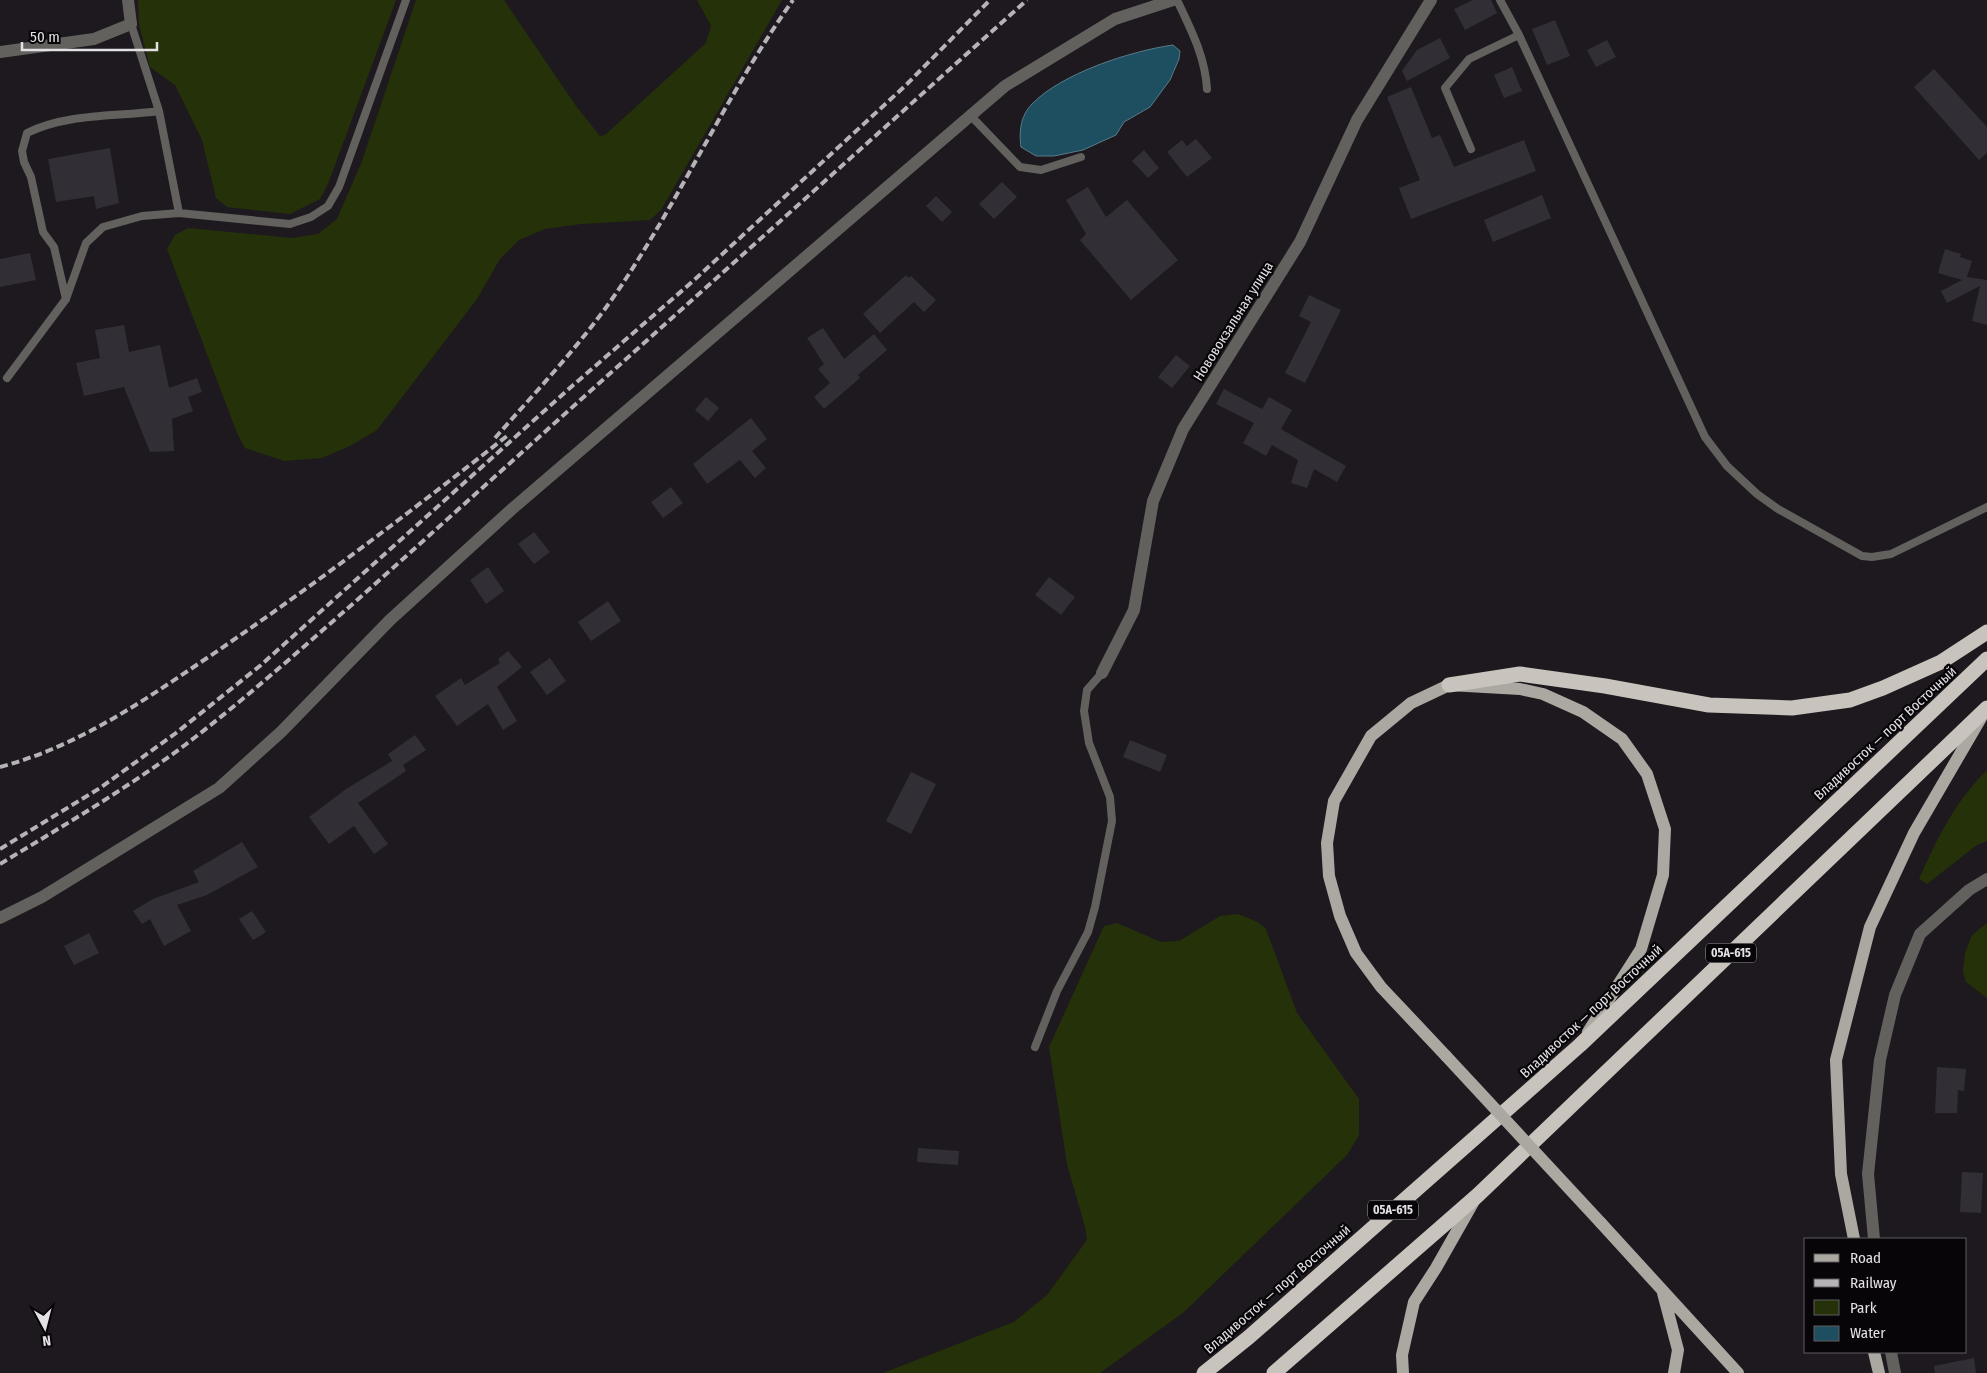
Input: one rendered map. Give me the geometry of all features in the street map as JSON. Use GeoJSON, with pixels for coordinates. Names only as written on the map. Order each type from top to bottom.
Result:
{"type":"FeatureCollection","features":[{"type":"Feature","properties":{"kind":"highway"},"geometry":{"type":"LineString","coordinates":[[1449,685],[1520,674],[1605,686],[1709,705],[1792,708],[1850,700],[1883,688],[1942,662],[1987,632]]}},
{"type":"Feature","properties":{"kind":"highway","name":"Владивосток — порт Восточный"},"geometry":{"type":"LineString","coordinates":[[1204,1373],[1249,1337],[1580,1045],[1987,659]]}},
{"type":"Feature","properties":{"kind":"highway","name":"05А-615"},"geometry":{"type":"LineString","coordinates":[[1274,1373],[1478,1195],[1986,710]]}},
{"type":"Feature","properties":{"kind":"main road"},"geometry":{"type":"LineString","coordinates":[[1580,1045],[1641,949],[1663,875],[1665,829],[1647,774],[1622,739],[1583,712],[1543,694],[1520,689],[1449,685],[1411,703],[1371,736],[1334,801],[1327,843],[1331,884],[1340,916],[1356,952],[1381,986],[1738,1373]]}},
{"type":"Feature","properties":{"kind":"main road"},"geometry":{"type":"LineString","coordinates":[[1854,1238],[1840,1174],[1836,1060],[1870,926],[1914,833],[1986,710]]}},
{"type":"Feature","properties":{"kind":"main road"},"geometry":{"type":"LineString","coordinates":[[1403,1373],[1402,1355],[1414,1302],[1478,1195]]}},
{"type":"Feature","properties":{"kind":"main road"},"geometry":{"type":"LineString","coordinates":[[1662,1291],[1678,1350],[1674,1373]]}},
{"type":"Feature","properties":{"kind":"main road"},"geometry":{"type":"LineString","coordinates":[[1874,1353],[1879,1373]]}},
{"type":"Feature","properties":{"kind":"street"},"geometry":{"type":"LineString","coordinates":[[0,52],[94,38],[131,24],[128,0]]}},
{"type":"Feature","properties":{"kind":"street"},"geometry":{"type":"LineString","coordinates":[[0,918],[42,897],[220,788],[281,732],[390,620],[512,509],[1005,86],[1114,19],[1173,0]]}},
{"type":"Feature","properties":{"kind":"street","name":"Нововокзальная улица"},"geometry":{"type":"LineString","coordinates":[[1102,673],[1134,610],[1153,501],[1183,429],[1300,242],[1357,120],[1431,0]]}},
{"type":"Feature","properties":{"kind":"street"},"geometry":{"type":"LineString","coordinates":[[1874,1238],[1868,1174],[1880,1060],[1895,995],[1920,934],[1969,890],[1987,879]]}},
{"type":"Feature","properties":{"kind":"street"},"geometry":{"type":"LineString","coordinates":[[1891,1353],[1895,1373]]}},
{"type":"Feature","properties":{"kind":"lane"},"geometry":{"type":"LineString","coordinates":[[7,378],[66,299],[86,244],[103,227],[142,216],[179,213],[290,224],[311,216],[328,206],[339,188],[406,0]]}},
{"type":"Feature","properties":{"kind":"lane"},"geometry":{"type":"LineString","coordinates":[[1177,0],[1199,47],[1206,68],[1207,89]]}},
{"type":"Feature","properties":{"kind":"lane"},"geometry":{"type":"LineString","coordinates":[[1500,0],[1519,35],[1701,429],[1710,446],[1726,466],[1778,509],[1844,547],[1865,556],[1891,554],[1987,507]]}},
{"type":"Feature","properties":{"kind":"lane"},"geometry":{"type":"LineString","coordinates":[[131,24],[159,112],[179,213]]}},
{"type":"Feature","properties":{"kind":"lane"},"geometry":{"type":"LineString","coordinates":[[1471,149],[1446,88],[1469,59],[1519,35]]}},
{"type":"Feature","properties":{"kind":"lane"},"geometry":{"type":"LineString","coordinates":[[66,299],[54,247],[44,232],[31,177],[24,162],[22,151],[27,133],[46,124],[79,117],[159,112]]}},
{"type":"Feature","properties":{"kind":"lane"},"geometry":{"type":"LineString","coordinates":[[970,115],[1020,166],[1041,170],[1081,157]]}},
{"type":"Feature","properties":{"kind":"lane"},"geometry":{"type":"LineString","coordinates":[[1035,1047],[1057,991],[1088,932],[1095,907],[1112,821],[1110,796],[1089,743],[1084,711],[1087,690],[1102,673]]}},
{"type":"Feature","properties":{"kind":"green space"},"geometry":{"type":"Polygon","coordinates":[[[138,0],[396,0],[328,184],[320,199],[290,214],[227,207],[216,198],[202,140],[175,85],[150,67],[139,25],[138,0]]]}},
{"type":"Feature","properties":{"kind":"green space"},"geometry":{"type":"Polygon","coordinates":[[[416,0],[504,0],[576,106],[600,136],[605,135],[706,43],[711,26],[697,0],[782,0],[661,210],[650,220],[581,224],[545,229],[519,240],[500,259],[477,299],[377,430],[350,446],[322,458],[284,461],[245,448],[237,433],[167,249],[175,235],[188,228],[292,238],[318,234],[337,219],[362,161],[416,0]]]}},
{"type":"Feature","properties":{"kind":"green space"},"geometry":{"type":"Polygon","coordinates":[[[1987,770],[1987,841],[1977,845],[1927,884],[1919,879],[1940,835],[1965,795],[1987,770]]]}},
{"type":"Feature","properties":{"kind":"green space"},"geometry":{"type":"Polygon","coordinates":[[[1238,914],[1258,922],[1266,929],[1297,1013],[1359,1099],[1359,1135],[1347,1155],[1184,1312],[1100,1373],[883,1373],[1014,1322],[1047,1295],[1087,1240],[1067,1164],[1049,1047],[1104,926],[1117,923],[1161,942],[1179,941],[1220,916],[1238,914]]]}},
{"type":"Feature","properties":{"kind":"green space"},"geometry":{"type":"Polygon","coordinates":[[[1987,923],[1987,998],[1966,982],[1963,971],[1965,953],[1972,935],[1987,923]]]}},
{"type":"Feature","properties":{"kind":"water"},"geometry":{"type":"Polygon","coordinates":[[[1173,45],[1180,51],[1179,59],[1170,80],[1150,107],[1124,122],[1116,135],[1083,150],[1054,156],[1036,156],[1021,147],[1020,130],[1025,114],[1032,104],[1045,93],[1079,73],[1098,65],[1137,52],[1173,45]]]}},
{"type":"Feature","properties":{"kind":"building"},"geometry":{"type":"Polygon","coordinates":[[[1473,0],[1491,0],[1497,13],[1465,30],[1454,9],[1473,0]]]}},
{"type":"Feature","properties":{"kind":"building"},"geometry":{"type":"Polygon","coordinates":[[[1555,20],[1570,56],[1547,65],[1532,29],[1555,20]]]}},
{"type":"Feature","properties":{"kind":"building"},"geometry":{"type":"Polygon","coordinates":[[[1440,38],[1450,58],[1407,81],[1402,71],[1417,50],[1440,38]]]}},
{"type":"Feature","properties":{"kind":"building"},"geometry":{"type":"Polygon","coordinates":[[[1607,40],[1616,57],[1596,67],[1587,50],[1607,40]]]}},
{"type":"Feature","properties":{"kind":"building"},"geometry":{"type":"Polygon","coordinates":[[[1512,67],[1522,91],[1504,98],[1494,75],[1512,67]]]}},
{"type":"Feature","properties":{"kind":"building"},"geometry":{"type":"Polygon","coordinates":[[[1934,69],[1987,127],[1987,153],[1979,160],[1914,87],[1934,69]]]}},
{"type":"Feature","properties":{"kind":"building"},"geometry":{"type":"Polygon","coordinates":[[[1411,87],[1432,138],[1440,135],[1454,167],[1524,140],[1536,171],[1411,219],[1399,188],[1420,180],[1387,97],[1411,87]]]}},
{"type":"Feature","properties":{"kind":"building"},"geometry":{"type":"Polygon","coordinates":[[[1196,139],[1212,158],[1187,177],[1167,152],[1182,140],[1187,146],[1196,139]]]}},
{"type":"Feature","properties":{"kind":"building"},"geometry":{"type":"Polygon","coordinates":[[[110,148],[119,203],[96,209],[94,196],[56,202],[48,159],[110,148]]]}},
{"type":"Feature","properties":{"kind":"building"},"geometry":{"type":"Polygon","coordinates":[[[1144,150],[1159,168],[1148,178],[1132,161],[1144,150]]]}},
{"type":"Feature","properties":{"kind":"building"},"geometry":{"type":"Polygon","coordinates":[[[1002,182],[1017,197],[994,219],[979,204],[1002,182]]]}},
{"type":"Feature","properties":{"kind":"building"},"geometry":{"type":"Polygon","coordinates":[[[1088,187],[1106,217],[1127,200],[1178,260],[1131,300],[1080,240],[1086,234],[1066,200],[1088,187]]]}},
{"type":"Feature","properties":{"kind":"building"},"geometry":{"type":"Polygon","coordinates":[[[1542,195],[1551,218],[1493,242],[1484,220],[1542,195]]]}},
{"type":"Feature","properties":{"kind":"building"},"geometry":{"type":"Polygon","coordinates":[[[936,196],[952,212],[942,222],[926,206],[936,196]]]}},
{"type":"Feature","properties":{"kind":"building"},"geometry":{"type":"Polygon","coordinates":[[[1945,249],[1961,254],[1960,257],[1972,261],[1967,277],[1987,280],[1987,325],[1972,321],[1980,286],[1947,303],[1941,291],[1962,280],[1938,273],[1945,249]]]}},
{"type":"Feature","properties":{"kind":"building"},"geometry":{"type":"Polygon","coordinates":[[[30,253],[36,280],[0,287],[0,259],[30,253]]]}},
{"type":"Feature","properties":{"kind":"building"},"geometry":{"type":"Polygon","coordinates":[[[906,275],[909,278],[911,276],[936,300],[924,312],[914,302],[880,333],[863,314],[906,275]]]}},
{"type":"Feature","properties":{"kind":"building"},"geometry":{"type":"Polygon","coordinates":[[[1309,295],[1341,310],[1305,383],[1285,373],[1311,322],[1299,316],[1309,295]]]}},
{"type":"Feature","properties":{"kind":"building"},"geometry":{"type":"Polygon","coordinates":[[[124,325],[129,352],[160,345],[169,388],[197,378],[202,392],[188,397],[193,411],[172,419],[174,451],[150,452],[124,387],[84,396],[76,363],[100,358],[95,330],[124,325]]]}},
{"type":"Feature","properties":{"kind":"building"},"geometry":{"type":"Polygon","coordinates":[[[823,328],[844,359],[874,334],[887,350],[858,375],[860,378],[824,409],[814,397],[830,383],[818,369],[824,364],[807,338],[823,328]]]}},
{"type":"Feature","properties":{"kind":"building"},"geometry":{"type":"Polygon","coordinates":[[[1176,355],[1190,366],[1172,388],[1158,377],[1176,355]]]}},
{"type":"Feature","properties":{"kind":"building"},"geometry":{"type":"Polygon","coordinates":[[[1224,389],[1262,409],[1269,397],[1292,410],[1281,429],[1346,466],[1337,482],[1314,469],[1307,488],[1291,483],[1298,460],[1272,445],[1266,456],[1243,443],[1254,423],[1216,404],[1224,389]]]}},
{"type":"Feature","properties":{"kind":"building"},"geometry":{"type":"Polygon","coordinates":[[[706,397],[719,408],[708,421],[695,410],[706,397]]]}},
{"type":"Feature","properties":{"kind":"building"},"geometry":{"type":"Polygon","coordinates":[[[751,418],[767,439],[752,451],[766,468],[755,478],[740,460],[707,484],[693,464],[751,418]]]}},
{"type":"Feature","properties":{"kind":"building"},"geometry":{"type":"Polygon","coordinates":[[[671,487],[683,503],[663,518],[651,502],[671,487]]]}},
{"type":"Feature","properties":{"kind":"building"},"geometry":{"type":"Polygon","coordinates":[[[534,532],[550,552],[534,564],[518,544],[534,532]]]}},
{"type":"Feature","properties":{"kind":"building"},"geometry":{"type":"Polygon","coordinates":[[[488,567],[504,591],[486,604],[470,580],[488,567]]]}},
{"type":"Feature","properties":{"kind":"building"},"geometry":{"type":"Polygon","coordinates":[[[1049,577],[1075,597],[1061,615],[1035,595],[1049,577]]]}},
{"type":"Feature","properties":{"kind":"building"},"geometry":{"type":"Polygon","coordinates":[[[608,601],[621,621],[591,641],[578,622],[608,601]]]}},
{"type":"Feature","properties":{"kind":"building"},"geometry":{"type":"Polygon","coordinates":[[[508,651],[522,667],[497,687],[517,721],[503,730],[488,704],[457,726],[435,696],[461,678],[465,685],[500,663],[498,659],[508,651]]]}},
{"type":"Feature","properties":{"kind":"building"},"geometry":{"type":"Polygon","coordinates":[[[550,658],[566,681],[547,695],[530,672],[550,658]]]}},
{"type":"Feature","properties":{"kind":"building"},"geometry":{"type":"Polygon","coordinates":[[[415,735],[426,750],[403,765],[406,771],[358,803],[388,844],[374,854],[354,826],[329,844],[309,817],[346,789],[392,761],[388,754],[415,735]]]}},
{"type":"Feature","properties":{"kind":"building"},"geometry":{"type":"Polygon","coordinates":[[[1130,740],[1167,755],[1160,772],[1123,757],[1130,740]]]}},
{"type":"Feature","properties":{"kind":"building"},"geometry":{"type":"Polygon","coordinates":[[[911,772],[936,784],[911,834],[886,821],[911,772]]]}},
{"type":"Feature","properties":{"kind":"building"},"geometry":{"type":"Polygon","coordinates":[[[242,842],[258,867],[207,895],[177,905],[191,931],[164,946],[150,919],[142,924],[133,911],[153,899],[199,882],[193,871],[242,842]]]}},
{"type":"Feature","properties":{"kind":"building"},"geometry":{"type":"Polygon","coordinates":[[[252,911],[266,932],[253,940],[239,919],[252,911]]]}},
{"type":"Feature","properties":{"kind":"building"},"geometry":{"type":"Polygon","coordinates":[[[89,933],[99,953],[74,965],[64,946],[89,933]]]}},
{"type":"Feature","properties":{"kind":"building"},"geometry":{"type":"Polygon","coordinates":[[[1937,1067],[1966,1069],[1964,1091],[1958,1090],[1957,1113],[1935,1113],[1937,1067]]]}},
{"type":"Feature","properties":{"kind":"building"},"geometry":{"type":"Polygon","coordinates":[[[918,1148],[959,1151],[958,1165],[917,1162],[918,1148]]]}},
{"type":"Feature","properties":{"kind":"building"},"geometry":{"type":"Polygon","coordinates":[[[1962,1172],[1983,1173],[1981,1213],[1960,1212],[1962,1172]]]}},
{"type":"Feature","properties":{"kind":"building"},"geometry":{"type":"Polygon","coordinates":[[[1974,1358],[1976,1373],[1935,1373],[1934,1366],[1974,1358]]]}},
{"type":"Feature","properties":{"kind":"railway"},"geometry":{"type":"LineString","coordinates":[[495,438],[546,381],[611,301],[668,210],[749,68],[793,0]]}},
{"type":"Feature","properties":{"kind":"railway"},"geometry":{"type":"LineString","coordinates":[[0,849],[100,788],[176,733],[261,665],[571,387],[692,282],[905,86],[990,0]]}},
{"type":"Feature","properties":{"kind":"railway"},"geometry":{"type":"LineString","coordinates":[[0,864],[140,777],[185,745],[250,693],[356,601],[1027,0]]}},
{"type":"Feature","properties":{"kind":"railway"},"geometry":{"type":"LineString","coordinates":[[0,767],[29,758],[83,735],[160,689],[248,630],[323,576],[507,436]]}}]}
